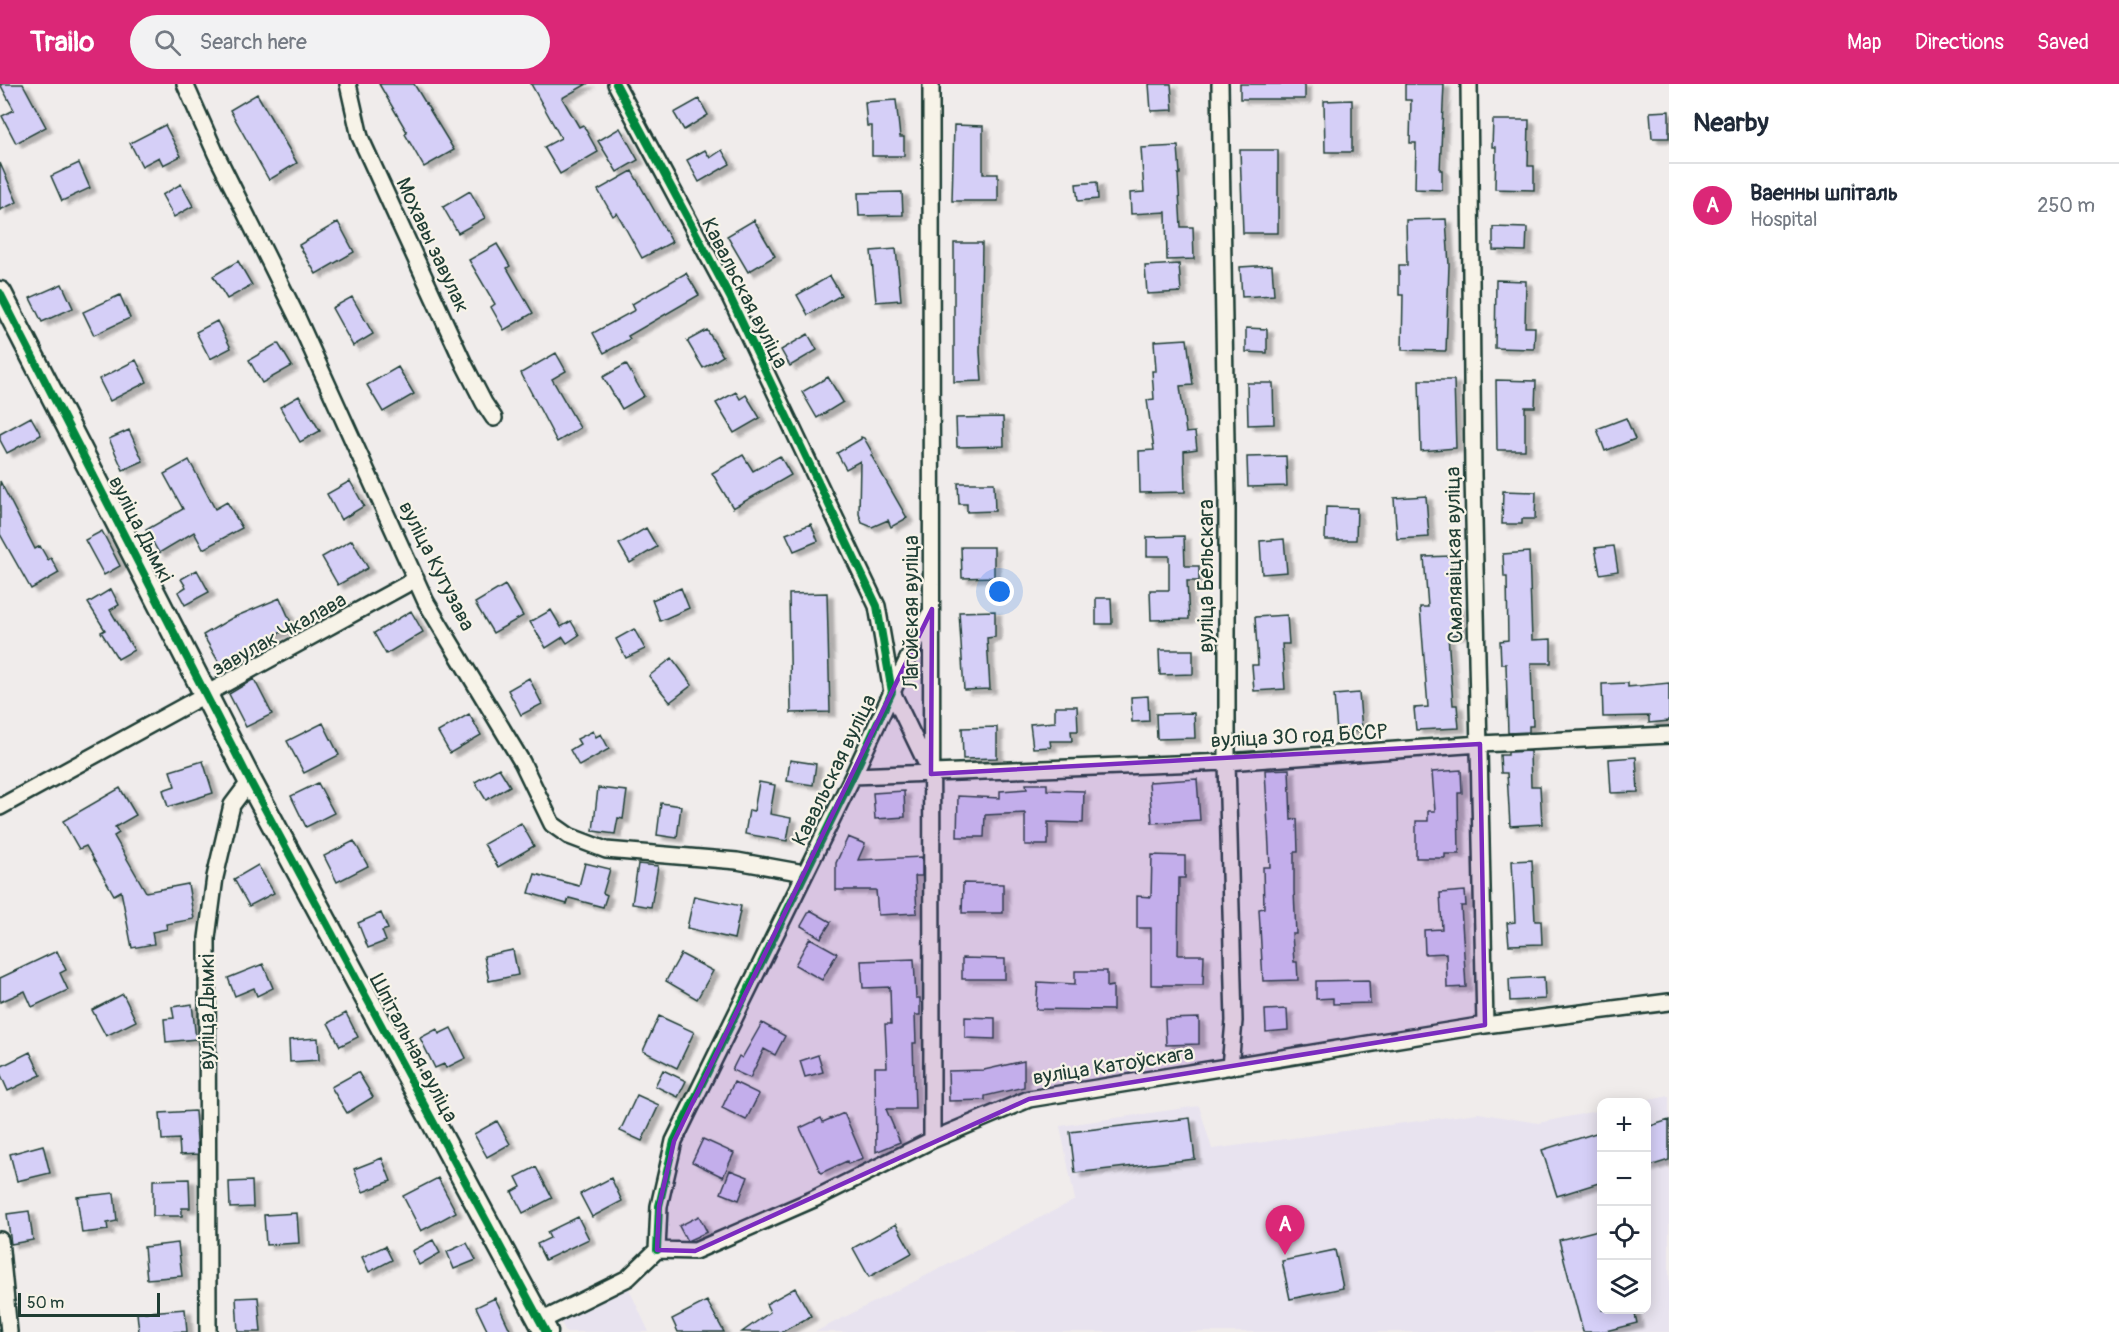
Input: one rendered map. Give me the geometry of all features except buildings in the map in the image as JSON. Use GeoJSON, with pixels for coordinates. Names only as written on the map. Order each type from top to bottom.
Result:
{"type":"FeatureCollection","features":[{"type":"Feature","properties":{"kind":"main road","name":"вуліца Дымкі"},"geometry":{"type":"LineString","coordinates":[[0,293],[250,780]]}},
{"type":"Feature","properties":{"kind":"main road","name":"Шпітальная вуліца"},"geometry":{"type":"LineString","coordinates":[[250,780],[544,1326]]}},
{"type":"Feature","properties":{"kind":"street","name":"вуліца Кутузава"},"geometry":{"type":"LineString","coordinates":[[185,84],[216,154],[297,317],[426,602],[522,762],[552,825],[569,836],[606,850],[737,861],[804,873]]}},
{"type":"Feature","properties":{"kind":"street","name":"Мохавы завулак"},"geometry":{"type":"LineString","coordinates":[[348,84],[360,137],[464,364],[484,404],[494,418]]}},
{"type":"Feature","properties":{"kind":"street","name":"Кавальская вуліца"},"geometry":{"type":"LineString","coordinates":[[616,84],[730,297],[877,606],[892,692],[674,1141],[659,1206],[657,1250]]}},
{"type":"Feature","properties":{"kind":"street","name":"Лагойская вуліца"},"geometry":{"type":"LineString","coordinates":[[931,84],[932,1140]]}},
{"type":"Feature","properties":{"kind":"street","name":"вуліца Бельскага"},"geometry":{"type":"LineString","coordinates":[[1220,84],[1227,502],[1227,762],[1234,1021],[1230,1067]]}},
{"type":"Feature","properties":{"kind":"street","name":"Смалявіцкая вуліца"},"geometry":{"type":"LineString","coordinates":[[1469,84],[1473,475],[1485,1024]]}},
{"type":"Feature","properties":{"kind":"street","name":"завулак Чкалава"},"geometry":{"type":"LineString","coordinates":[[0,807],[416,579]]}},
{"type":"Feature","properties":{"kind":"street"},"geometry":{"type":"LineString","coordinates":[[931,774],[892,692],[932,609]]}},
{"type":"Feature","properties":{"kind":"street","name":"вуліца 30 год БССР"},"geometry":{"type":"LineString","coordinates":[[853,776],[1227,762],[1480,744],[1669,735]]}},
{"type":"Feature","properties":{"kind":"street","name":"вуліца Дымкі"},"geometry":{"type":"LineString","coordinates":[[208,1332],[207,939],[215,877],[232,805],[250,780]]}},
{"type":"Feature","properties":{"kind":"street","name":"вуліца Катоўскага"},"geometry":{"type":"LineString","coordinates":[[657,1250],[695,1251],[814,1198],[932,1140],[1029,1099],[1485,1024],[1669,1002]]}},
{"type":"Feature","properties":{"kind":"street"},"geometry":{"type":"LineString","coordinates":[[0,1240],[9,1332]]}},
{"type":"Feature","properties":{"kind":"street"},"geometry":{"type":"LineString","coordinates":[[544,1326],[628,1278],[657,1250]]}},
{"type":"Feature","properties":{"kind":"highlighted area"},"geometry":{"type":"Polygon","coordinates":[[[932,609],[931,774],[1480,744],[1485,1025],[1029,1099],[695,1251],[657,1250],[659,1206],[674,1141],[932,609]]]}},
{"type":"Feature","properties":{"kind":"shaded area"},"geometry":{"type":"Polygon","coordinates":[[[1669,1096],[1669,1332],[815,1332],[1075,1200],[1060,1126],[1199,1106],[1212,1149],[1478,1113],[1538,1123],[1597,1111],[1597,1314],[1651,1314],[1651,1100],[1669,1096]]]}},
{"type":"Feature","properties":{"kind":"shaded area"},"geometry":{"type":"Polygon","coordinates":[[[628,1287],[649,1332],[566,1332],[561,1322],[628,1287]]]}},
{"type":"Feature","properties":{"kind":"cycle path"},"geometry":{"type":"LineString","coordinates":[[616,84],[730,297],[877,606],[892,692],[674,1141],[659,1206],[657,1250]]}},
{"type":"Feature","properties":{"kind":"cycle path"},"geometry":{"type":"LineString","coordinates":[[0,293],[250,781],[546,1332]]}},
{"type":"Feature","properties":{"kind":"place","name":"Ваенны шпіталь"},"geometry":{"type":"Point","coordinates":[1285,1255]}}]}
